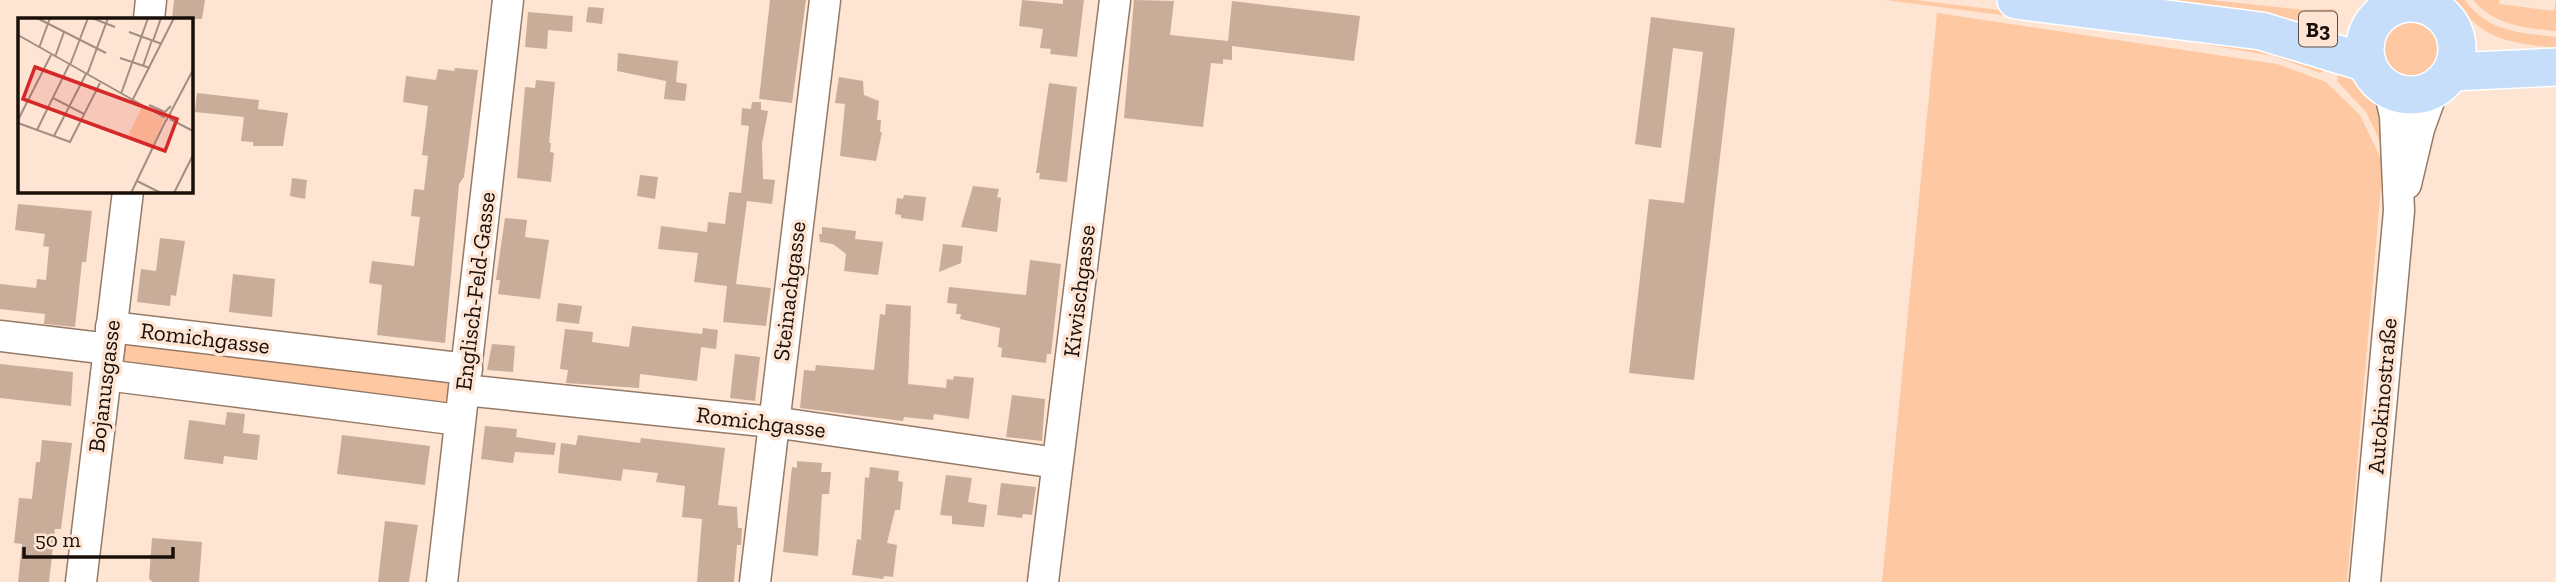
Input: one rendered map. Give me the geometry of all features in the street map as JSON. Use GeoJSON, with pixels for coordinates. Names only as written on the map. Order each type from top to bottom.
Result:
{"type":"FeatureCollection","features":[{"type":"Feature","properties":{"kind":"main road","name":"B3"},"geometry":{"type":"LineString","coordinates":[[2016,0],[2261,31],[2350,28],[2389,10]]}},
{"type":"Feature","properties":{"kind":"main road"},"geometry":{"type":"LineString","coordinates":[[2556,58],[2423,5],[2389,10],[2366,40],[2378,76],[2411,96],[2442,81],[2556,67]]}},
{"type":"Feature","properties":{"kind":"main road"},"geometry":{"type":"LineString","coordinates":[[2442,81],[2458,51],[2445,16]]}},
{"type":"Feature","properties":{"kind":"main road","name":"B3"},"geometry":{"type":"LineString","coordinates":[[2261,31],[2378,76]]}},
{"type":"Feature","properties":{"kind":"street"},"geometry":{"type":"LineString","coordinates":[[149,18],[151,0]]}},
{"type":"Feature","properties":{"kind":"street","name":"Englisch-Feld-Gasse"},"geometry":{"type":"LineString","coordinates":[[442,582],[509,0]]}},
{"type":"Feature","properties":{"kind":"street","name":"Steinachgasse"},"geometry":{"type":"LineString","coordinates":[[755,582],[825,0]]}},
{"type":"Feature","properties":{"kind":"street","name":"Kiwischgasse"},"geometry":{"type":"LineString","coordinates":[[1043,582],[1115,0]]}},
{"type":"Feature","properties":{"kind":"street","name":"Autokinostraße"},"geometry":{"type":"LineString","coordinates":[[2365,582],[2399,211],[2395,116],[2378,76]]}},
{"type":"Feature","properties":{"kind":"street","name":"Autokinostraße"},"geometry":{"type":"LineString","coordinates":[[2399,211],[2419,129],[2442,81]]}},
{"type":"Feature","properties":{"kind":"street","name":"Bojanusgasse"},"geometry":{"type":"LineString","coordinates":[[81,582],[128,192]]}},
{"type":"Feature","properties":{"kind":"street"},"geometry":{"type":"LineString","coordinates":[[0,336],[108,350],[459,420]]}},
{"type":"Feature","properties":{"kind":"street","name":"Romichgasse"},"geometry":{"type":"LineString","coordinates":[[108,350],[466,380],[1057,463]]}},
{"type":"Feature","properties":{"kind":"shaded area"},"geometry":{"type":"Polygon","coordinates":[[[1886,0],[1915,0],[2217,36],[2328,69],[2320,73],[2274,56],[2146,34],[1886,0]]]}},
{"type":"Feature","properties":{"kind":"shaded area"},"geometry":{"type":"Polygon","coordinates":[[[2120,0],[2210,0],[2305,10],[2335,9],[2339,17],[2296,20],[2120,0]]]}},
{"type":"Feature","properties":{"kind":"shaded area"},"geometry":{"type":"Polygon","coordinates":[[[2454,0],[2465,0],[2474,11],[2494,25],[2556,37],[2556,48],[2498,37],[2475,24],[2454,0]]]}},
{"type":"Feature","properties":{"kind":"shaded area"},"geometry":{"type":"Polygon","coordinates":[[[2473,0],[2499,0],[2499,4],[2554,11],[2556,0],[2556,31],[2500,20],[2473,0]]]}},
{"type":"Feature","properties":{"kind":"shaded area"},"geometry":{"type":"Polygon","coordinates":[[[2413,12],[2433,18],[2443,28],[2449,48],[2443,68],[2433,78],[2413,84],[2393,78],[2383,68],[2377,48],[2383,28],[2393,18],[2413,12]]]}},
{"type":"Feature","properties":{"kind":"shaded area"},"geometry":{"type":"Polygon","coordinates":[[[1937,13],[2277,64],[2326,82],[2360,115],[2383,163],[2347,582],[1882,582],[1937,13]]]}},
{"type":"Feature","properties":{"kind":"shaded area"},"geometry":{"type":"Polygon","coordinates":[[[2339,63],[2362,80],[2375,98],[2384,149],[2366,112],[2337,81],[2339,63]]]}},
{"type":"Feature","properties":{"kind":"shaded area"},"geometry":{"type":"Polygon","coordinates":[[[119,343],[451,378],[452,409],[131,371],[119,354],[119,343]]]}},
{"type":"Feature","properties":{"kind":"building"},"geometry":{"type":"Polygon","coordinates":[[[174,0],[205,0],[202,19],[172,18],[174,0]]]}},
{"type":"Feature","properties":{"kind":"building"},"geometry":{"type":"Polygon","coordinates":[[[770,0],[806,0],[792,103],[759,99],[770,0]]]}},
{"type":"Feature","properties":{"kind":"building"},"geometry":{"type":"Polygon","coordinates":[[[1022,0],[1063,4],[1063,0],[1084,0],[1077,57],[1050,54],[1051,49],[1040,48],[1043,29],[1019,26],[1022,0]]]}},
{"type":"Feature","properties":{"kind":"building"},"geometry":{"type":"Polygon","coordinates":[[[1134,0],[1174,1],[1170,35],[1228,41],[1232,1],[1360,16],[1354,61],[1232,46],[1232,60],[1223,59],[1223,64],[1211,63],[1203,127],[1124,118],[1134,0]]]}},
{"type":"Feature","properties":{"kind":"building"},"geometry":{"type":"Polygon","coordinates":[[[588,7],[604,8],[602,24],[586,22],[588,7]]]}},
{"type":"Feature","properties":{"kind":"building"},"geometry":{"type":"Polygon","coordinates":[[[528,12],[573,16],[572,32],[548,30],[547,49],[525,47],[528,12]]]}},
{"type":"Feature","properties":{"kind":"building"},"geometry":{"type":"Polygon","coordinates":[[[1651,17],[1735,28],[1694,380],[1629,373],[1649,199],[1684,203],[1703,52],[1673,48],[1661,148],[1635,144],[1651,17]]]}},
{"type":"Feature","properties":{"kind":"building"},"geometry":{"type":"Polygon","coordinates":[[[618,53],[678,61],[676,82],[687,84],[685,101],[664,99],[666,81],[617,71],[618,53]]]}},
{"type":"Feature","properties":{"kind":"building"},"geometry":{"type":"Polygon","coordinates":[[[455,68],[478,70],[464,177],[459,184],[445,343],[377,335],[382,285],[369,283],[372,261],[414,266],[420,217],[411,216],[414,189],[424,190],[428,156],[422,155],[428,106],[403,102],[406,76],[436,80],[438,69],[454,71],[455,68]]]}},
{"type":"Feature","properties":{"kind":"building"},"geometry":{"type":"Polygon","coordinates":[[[839,77],[863,81],[864,95],[879,101],[877,120],[881,120],[882,132],[876,161],[840,156],[845,104],[835,103],[839,77]]]}},
{"type":"Feature","properties":{"kind":"building"},"geometry":{"type":"Polygon","coordinates":[[[536,80],[555,82],[549,143],[550,152],[554,153],[551,182],[517,178],[525,87],[535,88],[536,80]]]}},
{"type":"Feature","properties":{"kind":"building"},"geometry":{"type":"Polygon","coordinates":[[[1049,83],[1077,87],[1067,182],[1039,179],[1040,173],[1036,173],[1049,83]]]}},
{"type":"Feature","properties":{"kind":"building"},"geometry":{"type":"Polygon","coordinates":[[[197,93],[259,100],[258,109],[288,113],[283,146],[253,146],[253,142],[241,141],[244,117],[195,112],[197,93]]]}},
{"type":"Feature","properties":{"kind":"building"},"geometry":{"type":"Polygon","coordinates":[[[752,102],[761,102],[761,110],[768,111],[762,144],[763,179],[775,180],[772,204],[747,201],[736,284],[771,288],[766,326],[723,322],[727,286],[694,282],[698,253],[658,249],[661,226],[707,232],[708,222],[725,224],[729,192],[741,193],[749,126],[741,125],[742,108],[751,109],[752,102]]]}},
{"type":"Feature","properties":{"kind":"building"},"geometry":{"type":"Polygon","coordinates":[[[640,175],[658,177],[655,199],[637,196],[640,175]]]}},
{"type":"Feature","properties":{"kind":"building"},"geometry":{"type":"Polygon","coordinates":[[[292,178],[307,180],[305,199],[290,196],[292,178]]]}},
{"type":"Feature","properties":{"kind":"building"},"geometry":{"type":"Polygon","coordinates":[[[973,186],[999,189],[997,197],[1001,198],[997,232],[961,227],[973,186]]]}},
{"type":"Feature","properties":{"kind":"building"},"geometry":{"type":"Polygon","coordinates":[[[904,195],[926,197],[923,221],[901,218],[901,215],[895,214],[897,198],[903,199],[904,195]]]}},
{"type":"Feature","properties":{"kind":"building"},"geometry":{"type":"Polygon","coordinates":[[[18,204],[92,211],[86,262],[82,262],[75,327],[44,324],[45,314],[0,309],[0,284],[36,288],[37,279],[46,280],[49,247],[43,246],[45,234],[15,230],[18,204]]]}},
{"type":"Feature","properties":{"kind":"building"},"geometry":{"type":"Polygon","coordinates":[[[505,218],[527,220],[525,237],[549,240],[540,299],[498,294],[500,280],[496,280],[505,218]]]}},
{"type":"Feature","properties":{"kind":"building"},"geometry":{"type":"Polygon","coordinates":[[[822,227],[856,231],[855,239],[883,242],[878,275],[844,271],[846,254],[833,244],[820,242],[822,227]]]}},
{"type":"Feature","properties":{"kind":"building"},"geometry":{"type":"Polygon","coordinates":[[[160,238],[185,241],[176,296],[171,295],[170,306],[137,302],[141,269],[156,271],[160,238]]]}},
{"type":"Feature","properties":{"kind":"building"},"geometry":{"type":"Polygon","coordinates":[[[943,244],[963,246],[961,263],[939,272],[943,244]]]}},
{"type":"Feature","properties":{"kind":"building"},"geometry":{"type":"Polygon","coordinates":[[[1030,260],[1061,264],[1051,354],[1047,354],[1046,363],[1001,357],[1002,348],[998,347],[1000,328],[960,319],[961,314],[956,314],[957,304],[947,303],[949,287],[1026,295],[1030,260]]]}},
{"type":"Feature","properties":{"kind":"building"},"geometry":{"type":"Polygon","coordinates":[[[233,274],[275,279],[272,317],[229,312],[233,274]]]}},
{"type":"Feature","properties":{"kind":"building"},"geometry":{"type":"Polygon","coordinates":[[[558,303],[582,306],[579,324],[556,321],[558,303]]]}},
{"type":"Feature","properties":{"kind":"building"},"geometry":{"type":"Polygon","coordinates":[[[886,304],[911,306],[908,384],[946,388],[947,379],[953,380],[954,376],[974,378],[969,419],[934,414],[933,420],[904,417],[903,421],[800,408],[804,370],[815,371],[816,365],[874,370],[880,314],[885,315],[886,304]]]}},
{"type":"Feature","properties":{"kind":"building"},"geometry":{"type":"Polygon","coordinates":[[[632,326],[702,334],[703,328],[718,330],[716,349],[701,347],[697,381],[640,374],[639,388],[566,383],[568,370],[560,369],[565,329],[593,332],[592,342],[629,347],[632,326]]]}},
{"type":"Feature","properties":{"kind":"building"},"geometry":{"type":"Polygon","coordinates":[[[492,344],[515,346],[513,372],[487,370],[492,344]]]}},
{"type":"Feature","properties":{"kind":"building"},"geometry":{"type":"Polygon","coordinates":[[[735,354],[760,357],[755,401],[730,398],[735,354]]]}},
{"type":"Feature","properties":{"kind":"building"},"geometry":{"type":"Polygon","coordinates":[[[0,364],[73,372],[71,406],[0,398],[0,364]]]}},
{"type":"Feature","properties":{"kind":"building"},"geometry":{"type":"Polygon","coordinates":[[[1012,395],[1045,399],[1042,441],[1006,437],[1012,395]]]}},
{"type":"Feature","properties":{"kind":"building"},"geometry":{"type":"Polygon","coordinates":[[[227,412],[245,414],[243,433],[260,435],[257,460],[224,456],[223,464],[184,459],[189,420],[225,425],[227,412]]]}},
{"type":"Feature","properties":{"kind":"building"},"geometry":{"type":"Polygon","coordinates":[[[485,426],[517,429],[516,437],[556,443],[554,455],[515,452],[513,463],[481,459],[485,426]]]}},
{"type":"Feature","properties":{"kind":"building"},"geometry":{"type":"Polygon","coordinates":[[[342,435],[430,446],[425,485],[337,474],[342,435]]]}},
{"type":"Feature","properties":{"kind":"building"},"geometry":{"type":"Polygon","coordinates":[[[578,435],[640,443],[641,438],[725,448],[718,505],[737,507],[738,528],[742,528],[741,545],[737,545],[734,582],[697,582],[702,519],[682,517],[685,486],[656,482],[658,473],[623,469],[621,481],[558,473],[561,443],[576,445],[578,435]]]}},
{"type":"Feature","properties":{"kind":"building"},"geometry":{"type":"Polygon","coordinates":[[[42,440],[72,443],[61,529],[55,529],[49,582],[18,582],[22,544],[14,543],[19,498],[32,499],[36,462],[40,462],[42,440]]]}},
{"type":"Feature","properties":{"kind":"building"},"geometry":{"type":"Polygon","coordinates":[[[797,461],[822,463],[821,472],[831,472],[829,494],[822,494],[818,556],[783,552],[792,467],[797,468],[797,461]]]}},
{"type":"Feature","properties":{"kind":"building"},"geometry":{"type":"Polygon","coordinates":[[[870,467],[899,471],[898,481],[903,482],[900,510],[895,510],[887,543],[897,545],[893,577],[884,576],[883,579],[852,575],[857,539],[861,540],[865,477],[869,478],[870,467]]]}},
{"type":"Feature","properties":{"kind":"building"},"geometry":{"type":"Polygon","coordinates":[[[946,475],[972,478],[968,502],[987,505],[984,527],[952,524],[952,516],[940,515],[946,475]]]}},
{"type":"Feature","properties":{"kind":"building"},"geometry":{"type":"Polygon","coordinates":[[[1001,483],[1036,487],[1032,515],[1023,514],[1022,518],[997,515],[1001,483]]]}},
{"type":"Feature","properties":{"kind":"building"},"geometry":{"type":"Polygon","coordinates":[[[385,521],[418,525],[409,582],[378,582],[385,521]]]}},
{"type":"Feature","properties":{"kind":"building"},"geometry":{"type":"Polygon","coordinates":[[[152,538],[202,542],[199,582],[153,582],[149,579],[152,538]]]}}]}
